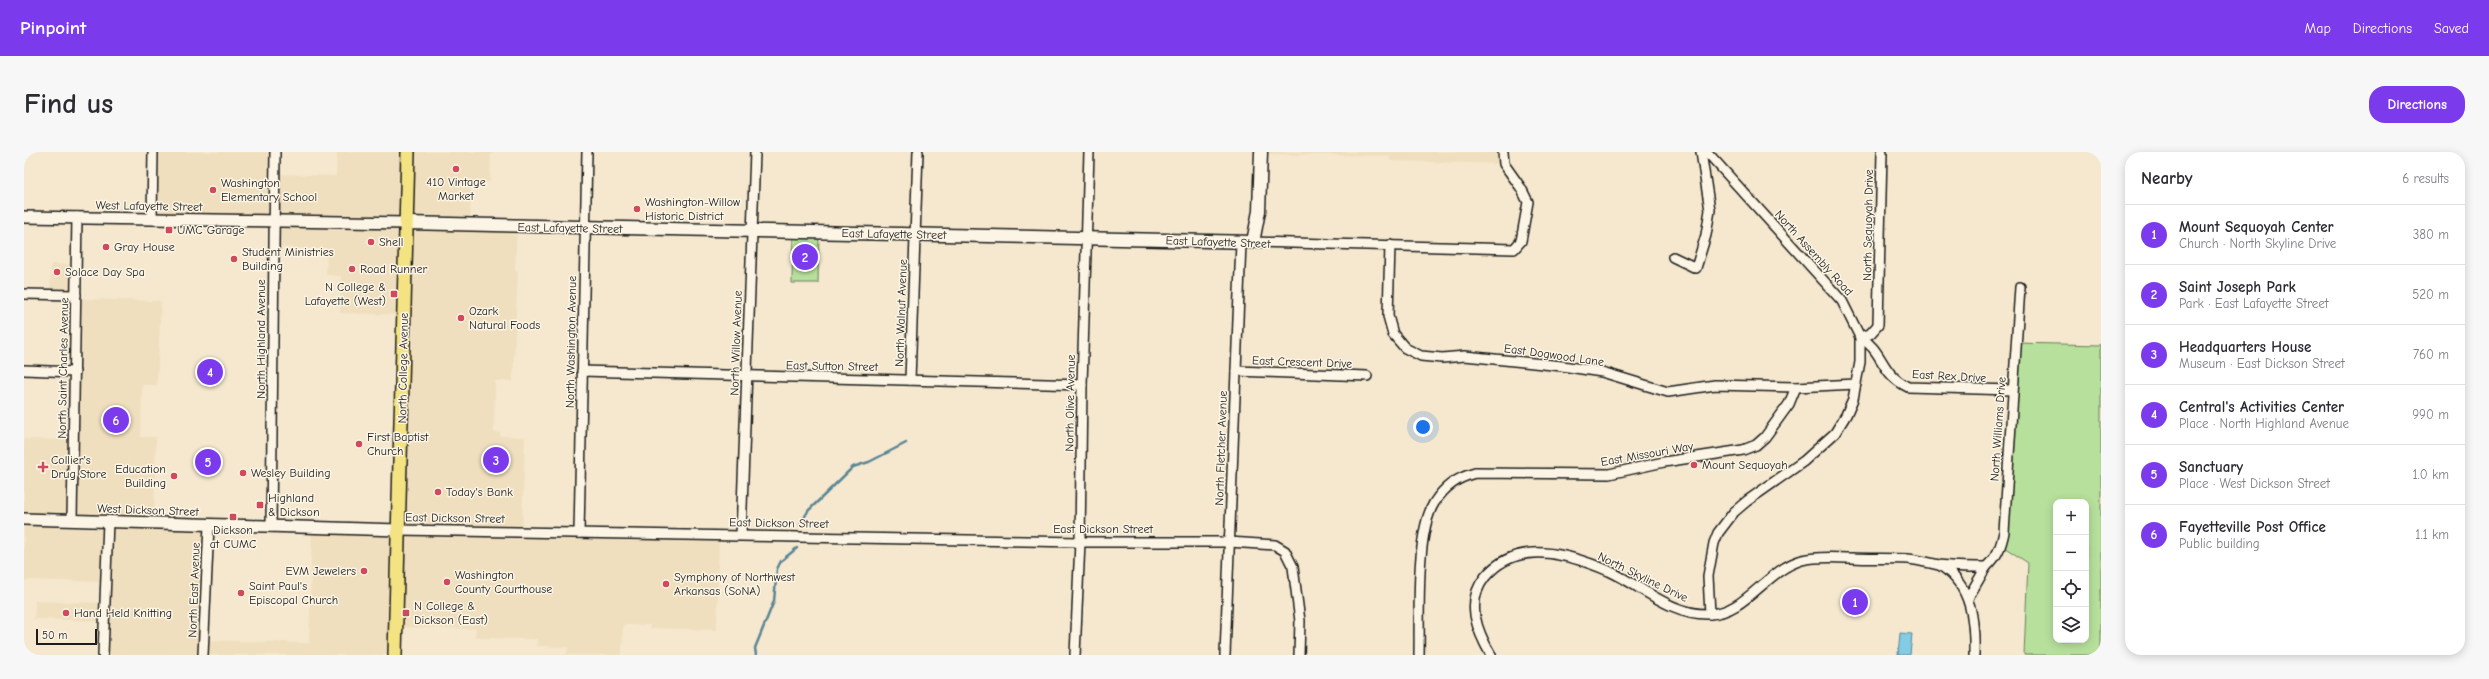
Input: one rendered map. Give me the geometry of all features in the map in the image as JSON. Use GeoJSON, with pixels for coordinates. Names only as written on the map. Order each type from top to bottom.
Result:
{"type":"FeatureCollection","features":[{"type":"Feature","properties":{"kind":"main road","name":"North College Avenue"},"geometry":{"type":"LineString","coordinates":[[395,655],[408,152]]}},
{"type":"Feature","properties":{"kind":"main road"},"geometry":{"type":"LineString","coordinates":[[1247,242],[1259,211],[1260,152]]}},
{"type":"Feature","properties":{"kind":"main road","name":"East Lafayette Street"},"geometry":{"type":"LineString","coordinates":[[406,224],[1247,242]]}},
{"type":"Feature","properties":{"kind":"street"},"geometry":{"type":"LineString","coordinates":[[152,219],[153,152]]}},
{"type":"Feature","properties":{"kind":"street","name":"North Highland Avenue"},"geometry":{"type":"LineString","coordinates":[[271,527],[275,152]]}},
{"type":"Feature","properties":{"kind":"street","name":"North Washington Avenue"},"geometry":{"type":"LineString","coordinates":[[579,533],[587,152]]}},
{"type":"Feature","properties":{"kind":"street","name":"North Willow Avenue"},"geometry":{"type":"LineString","coordinates":[[741,535],[755,152]]}},
{"type":"Feature","properties":{"kind":"street","name":"North Walnut Avenue"},"geometry":{"type":"LineString","coordinates":[[910,380],[918,152]]}},
{"type":"Feature","properties":{"kind":"street","name":"North Olive Avenue"},"geometry":{"type":"LineString","coordinates":[[1075,655],[1080,542],[1082,385],[1089,152]]}},
{"type":"Feature","properties":{"kind":"street","name":"East Lafayette Street"},"geometry":{"type":"LineString","coordinates":[[1247,242],[1514,249],[1521,241],[1528,202],[1522,188],[1504,164],[1503,152]]}},
{"type":"Feature","properties":{"kind":"street"},"geometry":{"type":"LineString","coordinates":[[1673,257],[1696,268],[1706,235],[1710,210],[1701,152]]}},
{"type":"Feature","properties":{"kind":"street","name":"North Assembly Road"},"geometry":{"type":"LineString","coordinates":[[1707,152],[1842,301],[1860,337]]}},
{"type":"Feature","properties":{"kind":"street","name":"North Sequoyah Drive"},"geometry":{"type":"LineString","coordinates":[[1860,337],[1870,334],[1878,325],[1882,152]]}},
{"type":"Feature","properties":{"kind":"street","name":"West Lafayette Street"},"geometry":{"type":"LineString","coordinates":[[24,217],[274,221]]}},
{"type":"Feature","properties":{"kind":"street","name":"North Saint Charles Avenue"},"geometry":{"type":"LineString","coordinates":[[72,520],[77,217]]}},
{"type":"Feature","properties":{"kind":"street","name":"East Lafayette Street"},"geometry":{"type":"LineString","coordinates":[[274,221],[406,224]]}},
{"type":"Feature","properties":{"kind":"street","name":"North Fletcher Avenue"},"geometry":{"type":"LineString","coordinates":[[1225,655],[1236,372],[1247,242]]}},
{"type":"Feature","properties":{"kind":"street","name":"East Dogwood Lane"},"geometry":{"type":"LineString","coordinates":[[1390,245],[1388,316],[1393,334],[1405,348],[1421,356],[1442,358],[1465,356],[1562,366],[1602,372],[1668,392],[1715,385],[1796,387],[1856,384]]}},
{"type":"Feature","properties":{"kind":"street","name":"North Williams Drive"},"geometry":{"type":"LineString","coordinates":[[1968,598],[1986,568],[1993,561],[2000,548],[2004,532],[2012,390],[2020,288]]}},
{"type":"Feature","properties":{"kind":"street"},"geometry":{"type":"LineString","coordinates":[[24,294],[76,295]]}},
{"type":"Feature","properties":{"kind":"street"},"geometry":{"type":"LineString","coordinates":[[1710,614],[1708,576],[1714,543],[1718,533],[1734,512],[1747,501],[1804,461],[1834,433],[1846,415],[1856,384],[1860,337]]}},
{"type":"Feature","properties":{"kind":"street","name":"East Rex Drive"},"geometry":{"type":"LineString","coordinates":[[1860,337],[1872,344],[1887,372],[1895,381],[1908,387],[2012,390]]}},
{"type":"Feature","properties":{"kind":"street"},"geometry":{"type":"LineString","coordinates":[[24,370],[74,372]]}},
{"type":"Feature","properties":{"kind":"street","name":"East Sutton Street"},"geometry":{"type":"LineString","coordinates":[[582,371],[1082,385]]}},
{"type":"Feature","properties":{"kind":"street","name":"East Crescent Drive"},"geometry":{"type":"LineString","coordinates":[[1236,372],[1367,376]]}},
{"type":"Feature","properties":{"kind":"street","name":"East Missouri Way"},"geometry":{"type":"LineString","coordinates":[[1419,655],[1424,534],[1433,504],[1444,490],[1458,478],[1475,473],[1608,474],[1664,462],[1743,450],[1756,445],[1765,436],[1789,404],[1796,387]]}},
{"type":"Feature","properties":{"kind":"street","name":"West Dickson Street"},"geometry":{"type":"LineString","coordinates":[[24,520],[108,521],[271,527]]}},
{"type":"Feature","properties":{"kind":"street"},"geometry":{"type":"LineString","coordinates":[[103,655],[108,521]]}},
{"type":"Feature","properties":{"kind":"street","name":"North East Avenue"},"geometry":{"type":"LineString","coordinates":[[203,655],[209,525]]}},
{"type":"Feature","properties":{"kind":"street","name":"East Dickson Street"},"geometry":{"type":"LineString","coordinates":[[271,527],[1080,542],[1229,542],[1275,545],[1285,551],[1293,567],[1300,621],[1299,655]]}},
{"type":"Feature","properties":{"kind":"street","name":"North Skyline Drive"},"geometry":{"type":"LineString","coordinates":[[1491,655],[1479,633],[1474,604],[1477,591],[1492,569],[1501,561],[1520,553],[1533,552],[1561,556],[1610,572],[1683,612],[1710,614],[1738,605],[1775,572],[1803,560],[1816,558],[1910,559],[1940,565]]}},
{"type":"Feature","properties":{"kind":"street"},"geometry":{"type":"LineString","coordinates":[[1940,565],[1986,568]]}},
{"type":"Feature","properties":{"kind":"street"},"geometry":{"type":"LineString","coordinates":[[1940,565],[1957,579],[1968,598],[1975,635],[1974,655]]}},
{"type":"Feature","properties":{"kind":"shaded area"},"geometry":{"type":"Polygon","coordinates":[[[153,152],[275,152],[275,174],[336,176],[337,152],[493,152],[491,155],[490,182],[471,182],[470,225],[517,227],[515,270],[518,271],[513,381],[495,381],[494,432],[500,433],[500,436],[525,437],[522,532],[719,535],[717,630],[650,628],[650,625],[623,625],[622,655],[567,655],[568,647],[537,646],[537,639],[475,638],[476,629],[396,627],[395,655],[103,655],[104,621],[34,619],[35,601],[105,603],[106,582],[24,580],[24,439],[73,440],[76,295],[85,299],[161,301],[157,385],[142,385],[141,437],[156,437],[154,523],[209,525],[204,640],[309,643],[312,528],[399,530],[404,315],[340,313],[341,276],[326,275],[327,249],[273,247],[273,221],[152,219],[153,152]]]}},
{"type":"Feature","properties":{"kind":"shaded area"},"geometry":{"type":"Polygon","coordinates":[[[1261,152],[1503,152],[1504,164],[1390,161],[1390,156],[1260,154],[1261,152]]]}},
{"type":"Feature","properties":{"kind":"shaded area"},"geometry":{"type":"Polygon","coordinates":[[[51,264],[77,265],[76,295],[50,295],[51,264]]]}},
{"type":"Feature","properties":{"kind":"green space"},"geometry":{"type":"Polygon","coordinates":[[[793,232],[819,233],[818,283],[792,283],[793,232]]]}},
{"type":"Feature","properties":{"kind":"green space"},"geometry":{"type":"Polygon","coordinates":[[[2016,343],[2101,345],[2101,655],[2024,655],[2028,563],[2001,545],[2016,343]]]}},
{"type":"Feature","properties":{"kind":"water"},"geometry":{"type":"Polygon","coordinates":[[[1900,633],[1912,634],[1910,655],[1898,655],[1900,633]]]}},
{"type":"Feature","properties":{"kind":"waterway"},"geometry":{"type":"LineString","coordinates":[[800,525],[808,511],[853,467],[869,462],[906,443]]}},
{"type":"Feature","properties":{"kind":"waterway"},"geometry":{"type":"LineString","coordinates":[[756,655],[755,648],[774,601],[777,569],[781,561],[797,548]]}},
{"type":"Feature","properties":{"kind":"place","name":"410 Vintage Market"},"geometry":{"type":"Point","coordinates":[456,169]}},
{"type":"Feature","properties":{"kind":"place","name":"Washington Elementary School"},"geometry":{"type":"Point","coordinates":[213,190]}},
{"type":"Feature","properties":{"kind":"place","name":"Washington-Willow Historic District"},"geometry":{"type":"Point","coordinates":[637,209]}},
{"type":"Feature","properties":{"kind":"place","name":"UMC Garage"},"geometry":{"type":"Point","coordinates":[169,230]}},
{"type":"Feature","properties":{"kind":"place","name":"Shell"},"geometry":{"type":"Point","coordinates":[371,242]}},
{"type":"Feature","properties":{"kind":"place","name":"Gray House"},"geometry":{"type":"Point","coordinates":[106,247]}},
{"type":"Feature","properties":{"kind":"place","name":"Saint Joseph Park"},"geometry":{"type":"Point","coordinates":[805,257]}},
{"type":"Feature","properties":{"kind":"place","name":"Student Ministries Building"},"geometry":{"type":"Point","coordinates":[234,259]}},
{"type":"Feature","properties":{"kind":"place","name":"Road Runner"},"geometry":{"type":"Point","coordinates":[352,269]}},
{"type":"Feature","properties":{"kind":"place","name":"Solace Day Spa"},"geometry":{"type":"Point","coordinates":[57,272]}},
{"type":"Feature","properties":{"kind":"place","name":"N College & Lafayette (West)"},"geometry":{"type":"Point","coordinates":[394,294]}},
{"type":"Feature","properties":{"kind":"place","name":"Ozark Natural Foods"},"geometry":{"type":"Point","coordinates":[461,318]}},
{"type":"Feature","properties":{"kind":"place","name":"Central's Activities Center"},"geometry":{"type":"Point","coordinates":[210,372]}},
{"type":"Feature","properties":{"kind":"place","name":"Fayetteville Post Office"},"geometry":{"type":"Point","coordinates":[116,420]}},
{"type":"Feature","properties":{"kind":"place","name":"First Baptist Church"},"geometry":{"type":"Point","coordinates":[359,444]}},
{"type":"Feature","properties":{"kind":"place","name":"Headquarters House"},"geometry":{"type":"Point","coordinates":[496,460]}},
{"type":"Feature","properties":{"kind":"place","name":"Sanctuary"},"geometry":{"type":"Point","coordinates":[208,462]}},
{"type":"Feature","properties":{"kind":"place","name":"Mount Sequoyah"},"geometry":{"type":"Point","coordinates":[1694,465]}},
{"type":"Feature","properties":{"kind":"place","name":"Collier's Drug Store"},"geometry":{"type":"Point","coordinates":[43,467]}},
{"type":"Feature","properties":{"kind":"place","name":"Wesley Building"},"geometry":{"type":"Point","coordinates":[243,473]}},
{"type":"Feature","properties":{"kind":"place","name":"Education Building"},"geometry":{"type":"Point","coordinates":[174,476]}},
{"type":"Feature","properties":{"kind":"place","name":"Today's Bank"},"geometry":{"type":"Point","coordinates":[438,492]}},
{"type":"Feature","properties":{"kind":"place","name":"Highland & Dickson"},"geometry":{"type":"Point","coordinates":[260,505]}},
{"type":"Feature","properties":{"kind":"place","name":"Dickson at CUMC"},"geometry":{"type":"Point","coordinates":[233,517]}},
{"type":"Feature","properties":{"kind":"place","name":"EVM Jewelers"},"geometry":{"type":"Point","coordinates":[364,571]}},
{"type":"Feature","properties":{"kind":"place","name":"Washington County Courthouse"},"geometry":{"type":"Point","coordinates":[447,582]}},
{"type":"Feature","properties":{"kind":"place","name":"Symphony of Northwest Arkansas (SoNA)"},"geometry":{"type":"Point","coordinates":[666,584]}},
{"type":"Feature","properties":{"kind":"place","name":"Saint Paul's Episcopal Church"},"geometry":{"type":"Point","coordinates":[241,593]}},
{"type":"Feature","properties":{"kind":"place","name":"Mount Sequoyah Center"},"geometry":{"type":"Point","coordinates":[1855,602]}},
{"type":"Feature","properties":{"kind":"place","name":"Hand Held Knitting"},"geometry":{"type":"Point","coordinates":[66,613]}},
{"type":"Feature","properties":{"kind":"place","name":"N College & Dickson (East)"},"geometry":{"type":"Point","coordinates":[406,613]}}]}
